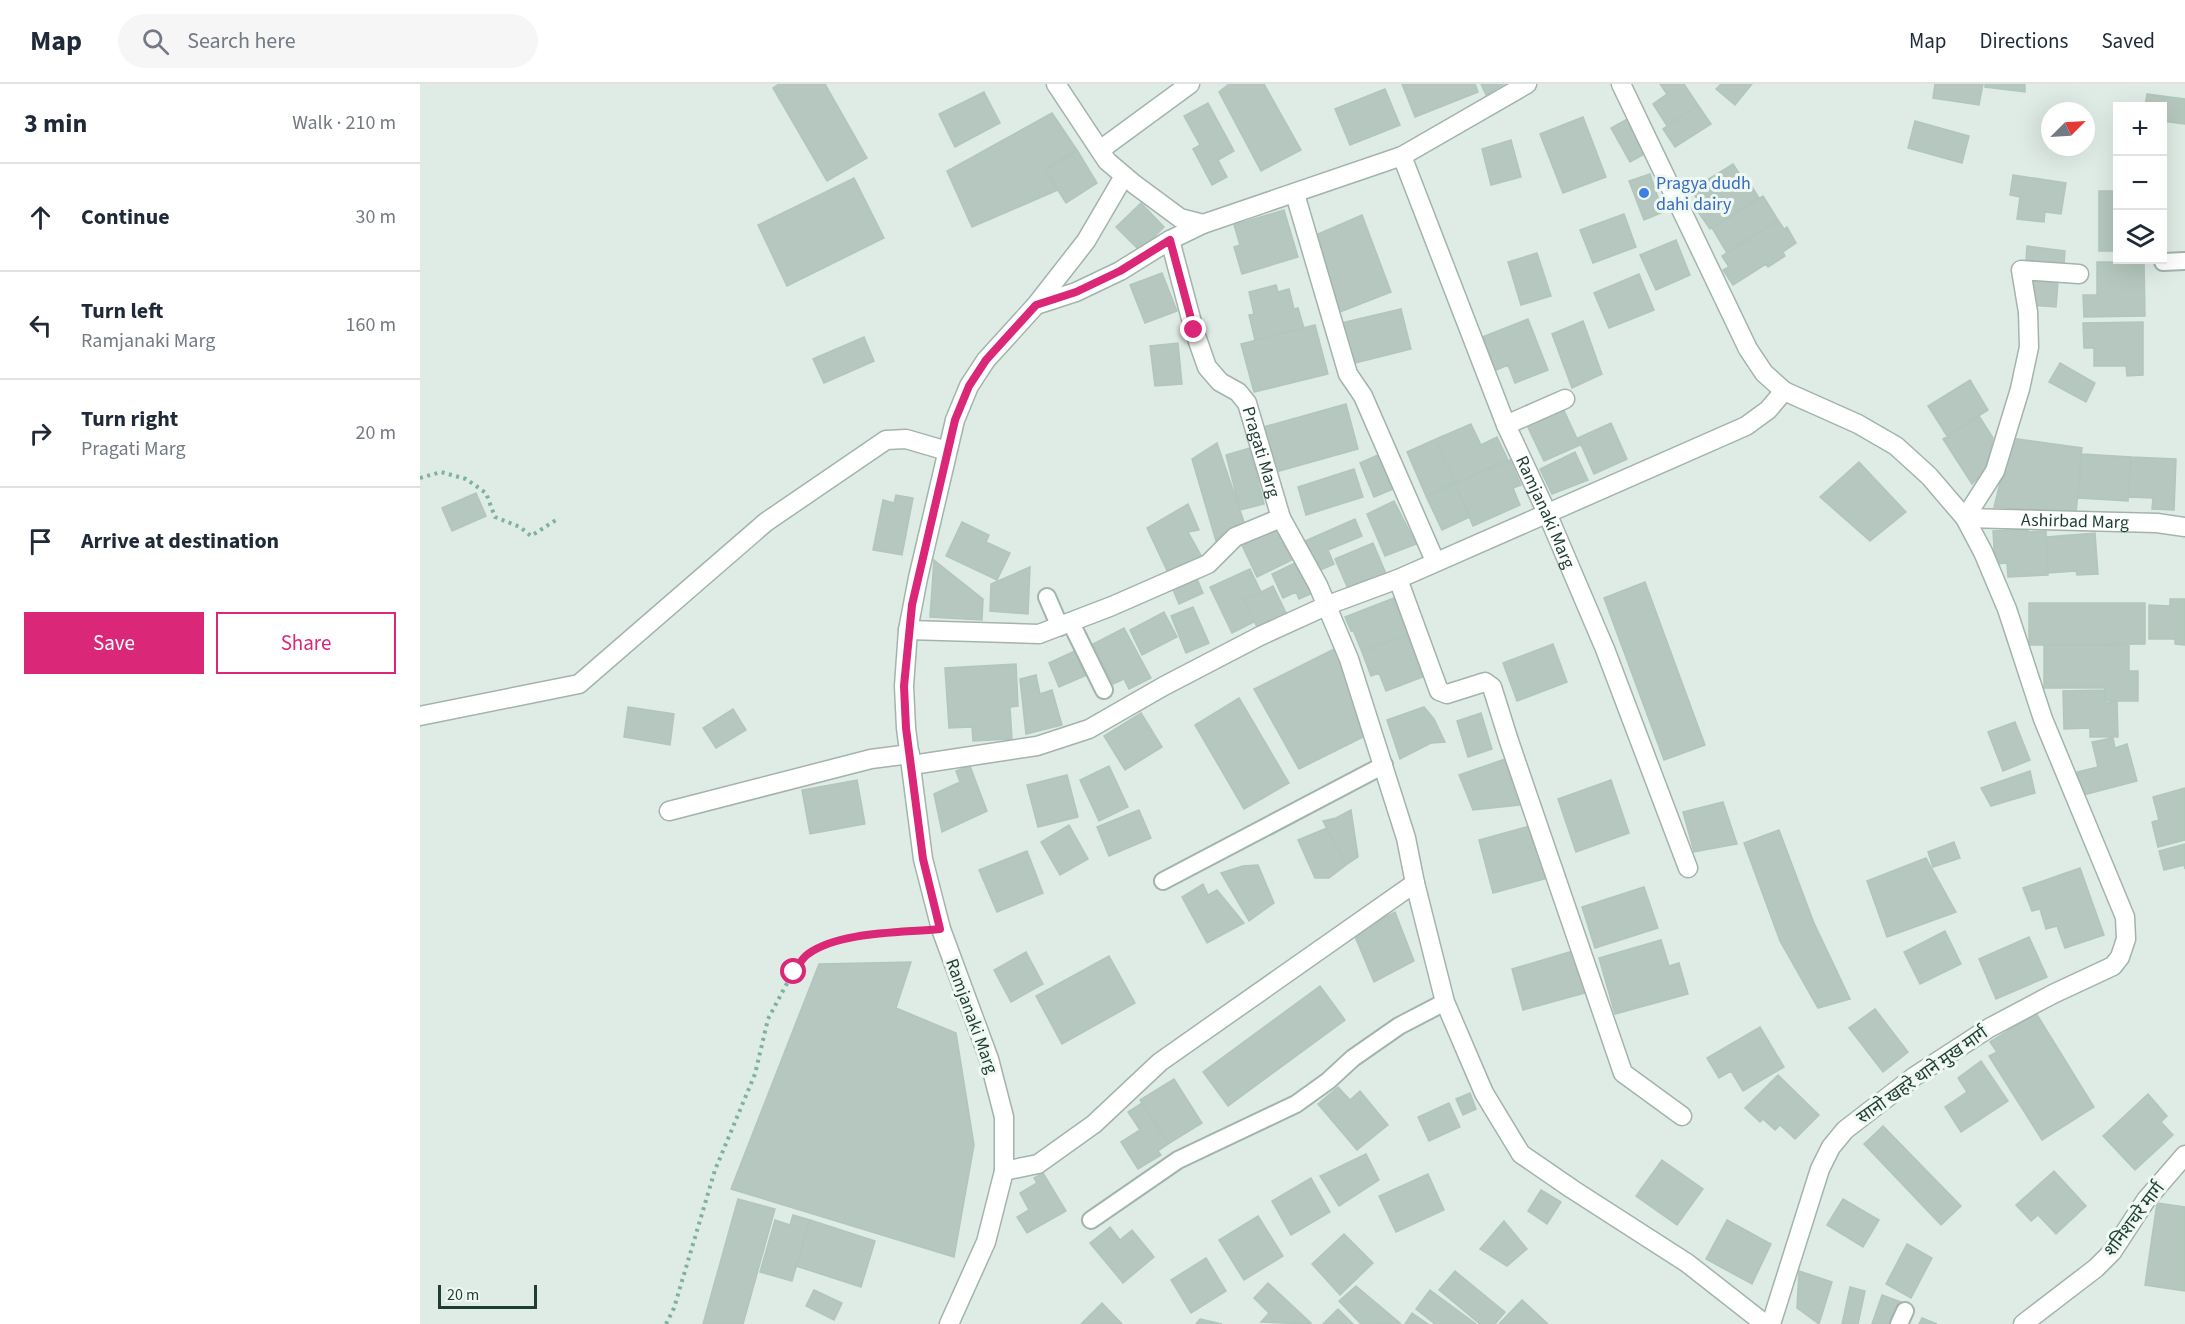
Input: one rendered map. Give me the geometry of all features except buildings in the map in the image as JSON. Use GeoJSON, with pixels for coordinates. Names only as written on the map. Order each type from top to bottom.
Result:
{"type":"FeatureCollection","features":[{"type":"Feature","properties":{"kind":"street"},"geometry":{"type":"LineString","coordinates":[[1056,84],[1107,161],[1180,218],[1203,224]]}},
{"type":"Feature","properties":{"kind":"street"},"geometry":{"type":"LineString","coordinates":[[1100,150],[1190,84]]}},
{"type":"Feature","properties":{"kind":"street","name":"Ramjanaki Marg"},"geometry":{"type":"LineString","coordinates":[[949,1324],[986,1242],[1004,1171],[1004,1117],[989,1059],[940,929],[923,859],[904,686],[908,630],[918,578],[955,420],[969,386],[986,360],[1036,305],[1076,292],[1120,271],[1170,240],[1203,224],[1402,156],[1527,84]]}},
{"type":"Feature","properties":{"kind":"street"},"geometry":{"type":"LineString","coordinates":[[1621,84],[1748,349],[1764,373],[1784,391],[1858,424],[1896,446],[1929,476],[1965,518],[1995,471],[2020,389],[2029,347],[2028,312],[2021,270],[2079,274]]}},
{"type":"Feature","properties":{"kind":"street","name":"Ramjanaki Marg"},"geometry":{"type":"LineString","coordinates":[[1402,156],[1506,425],[1547,513],[1605,649],[1688,868]]}},
{"type":"Feature","properties":{"kind":"street"},"geometry":{"type":"LineString","coordinates":[[1036,305],[1086,241],[1124,176]]}},
{"type":"Feature","properties":{"kind":"street"},"geometry":{"type":"LineString","coordinates":[[1295,194],[1348,374],[1363,396],[1435,561]]}},
{"type":"Feature","properties":{"kind":"street","name":"Pragati Marg"},"geometry":{"type":"LineString","coordinates":[[1170,240],[1194,330],[1207,368],[1220,382],[1238,392],[1247,403],[1281,518],[1306,560],[1328,605],[1349,659],[1406,838],[1445,1002],[1484,1093],[1521,1154],[1572,1190],[1688,1263],[1765,1324]]}},
{"type":"Feature","properties":{"kind":"street"},"geometry":{"type":"LineString","coordinates":[[669,811],[872,759],[911,760],[1038,746],[1089,729],[1250,641],[1328,605],[1398,579],[1746,426],[1768,410],[1784,391]]}},
{"type":"Feature","properties":{"kind":"street"},"geometry":{"type":"LineString","coordinates":[[1506,425],[1565,399]]}},
{"type":"Feature","properties":{"kind":"street"},"geometry":{"type":"LineString","coordinates":[[420,716],[579,684],[766,522],[886,440],[906,439],[947,451]]}},
{"type":"Feature","properties":{"kind":"street"},"geometry":{"type":"LineString","coordinates":[[908,630],[1039,634],[1208,564],[1235,537],[1281,518]]}},
{"type":"Feature","properties":{"kind":"street","name":"Ashirbad Marg"},"geometry":{"type":"LineString","coordinates":[[1965,518],[2157,523],[2185,526]]}},
{"type":"Feature","properties":{"kind":"street","name":"सानो खहरे थाने मुख मार्ग"},"geometry":{"type":"LineString","coordinates":[[1771,1324],[1820,1169],[1831,1147],[1845,1130],[1915,1076],[1989,1028],[2113,966],[2120,957],[2126,939],[2125,917],[2043,719],[2007,609],[1983,552],[1965,518]]}},
{"type":"Feature","properties":{"kind":"street"},"geometry":{"type":"LineString","coordinates":[[1398,579],[1439,691],[1447,694],[1485,682],[1492,687],[1512,752],[1623,1073],[1682,1116]]}},
{"type":"Feature","properties":{"kind":"street"},"geometry":{"type":"LineString","coordinates":[[1004,1171],[1038,1164],[1094,1124],[1160,1062],[1415,883]]}},
{"type":"Feature","properties":{"kind":"street","name":"शनिशचरे मार्ग"},"geometry":{"type":"LineString","coordinates":[[2023,1324],[2096,1268],[2112,1252],[2146,1200],[2185,1155]]}},
{"type":"Feature","properties":{"kind":"lane"},"geometry":{"type":"LineString","coordinates":[[2167,262],[2185,261]]}},
{"type":"Feature","properties":{"kind":"lane"},"geometry":{"type":"LineString","coordinates":[[1047,597],[1104,690]]}},
{"type":"Feature","properties":{"kind":"lane"},"geometry":{"type":"LineString","coordinates":[[1163,881],[1384,765]]}},
{"type":"Feature","properties":{"kind":"lane"},"geometry":{"type":"LineString","coordinates":[[1091,1220],[1178,1160],[1296,1104],[1328,1081],[1353,1058],[1399,1026],[1445,1002]]}},
{"type":"Feature","properties":{"kind":"path"},"geometry":{"type":"LineString","coordinates":[[420,478],[441,472],[466,479],[486,493],[495,517],[520,527],[531,536],[556,520]]}},
{"type":"Feature","properties":{"kind":"path"},"geometry":{"type":"LineString","coordinates":[[666,1324],[674,1308],[715,1170],[755,1074],[768,1019],[794,972],[806,955],[824,945],[846,938],[940,929]]}},
{"type":"Feature","properties":{"kind":"place","name":"Pragya dudh dahi dairy"},"geometry":{"type":"Point","coordinates":[1644,193]}},
{"type":"Feature","properties":{"kind":"route"},"geometry":{"type":"LineString","coordinates":[[794,972],[806,955],[824,945],[846,938],[940,929],[923,859],[906,728],[904,686],[912,605],[955,420],[969,386],[986,360],[1036,305],[1076,292],[1120,271],[1170,240],[1194,330]]}}]}
